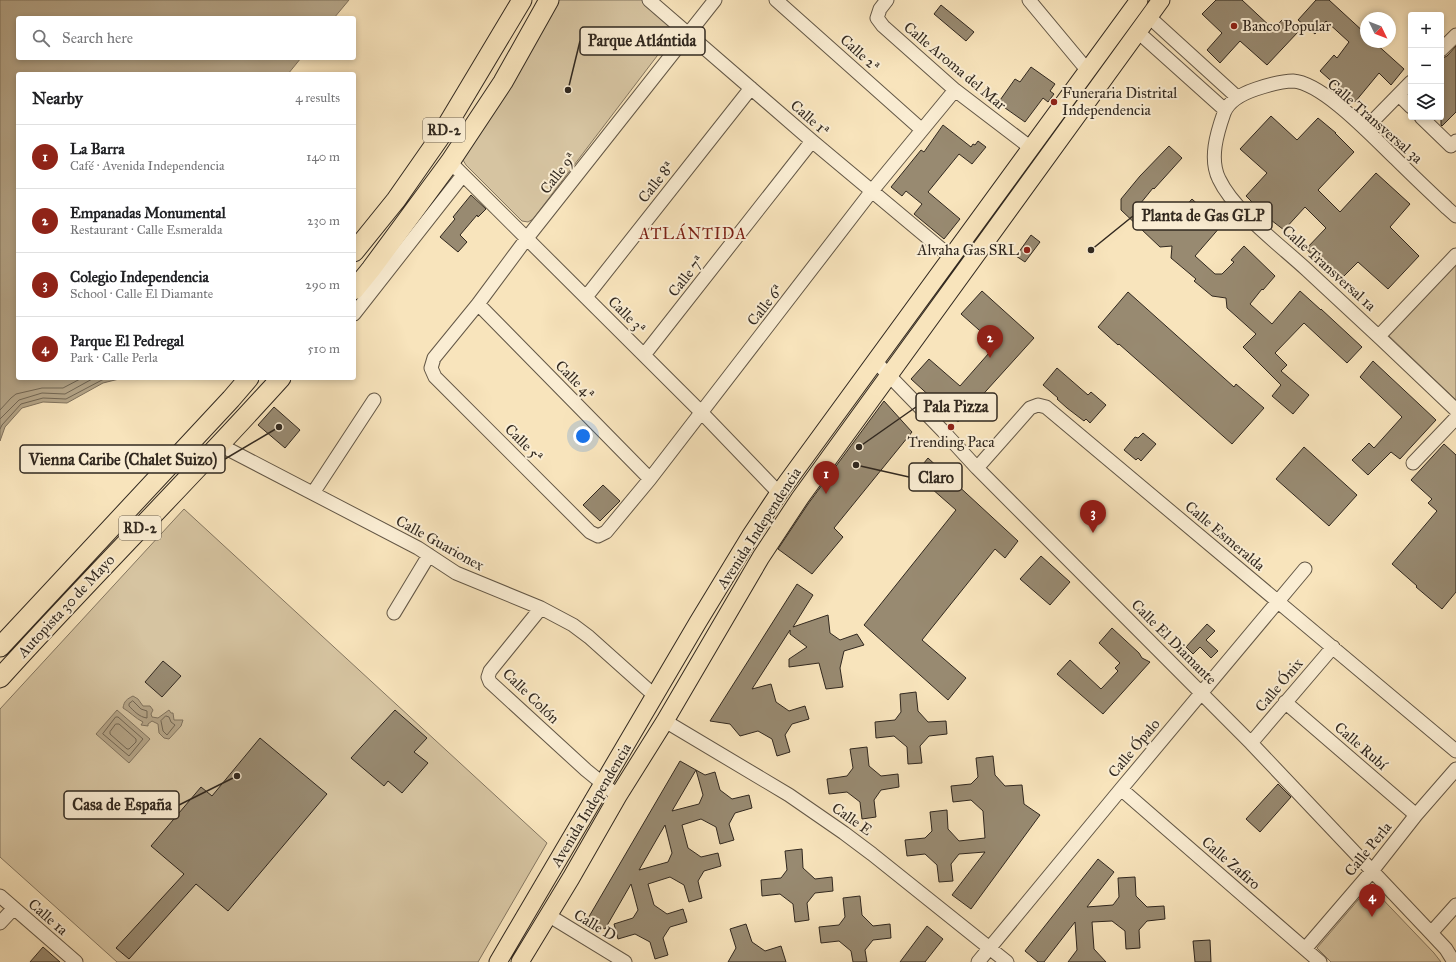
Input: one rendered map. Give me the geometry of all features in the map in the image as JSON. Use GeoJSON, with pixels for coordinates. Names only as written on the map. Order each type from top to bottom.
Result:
{"type":"FeatureCollection","features":[{"type":"Feature","properties":{"kind":"highway","name":"RD-2"},"geometry":{"type":"LineString","coordinates":[[356,250],[396,200],[440,137],[522,0]]}},
{"type":"Feature","properties":{"kind":"highway","name":"RD-2"},"geometry":{"type":"LineString","coordinates":[[356,288],[457,168],[549,0]]}},
{"type":"Feature","properties":{"kind":"highway","name":"Autopista 30 de Mayo"},"geometry":{"type":"LineString","coordinates":[[0,647],[247,380]]}},
{"type":"Feature","properties":{"kind":"highway","name":"Autopista 30 de Mayo"},"geometry":{"type":"LineString","coordinates":[[0,678],[90,580],[220,445],[278,380]]}},
{"type":"Feature","properties":{"kind":"main road","name":"Avenida Independencia"},"geometry":{"type":"LineString","coordinates":[[498,962],[751,535],[778,493],[952,258],[1139,0]]}},
{"type":"Feature","properties":{"kind":"main road","name":"Avenida Independencia"},"geometry":{"type":"LineString","coordinates":[[520,962],[571,878],[618,796],[665,721],[760,557],[800,498],[889,374],[1161,0]]}},
{"type":"Feature","properties":{"kind":"street","name":"Calle 1ª"},"geometry":{"type":"LineString","coordinates":[[649,0],[689,33],[871,192],[952,258]]}},
{"type":"Feature","properties":{"kind":"street","name":"Calle 9ª"},"geometry":{"type":"LineString","coordinates":[[431,368],[434,358],[478,304],[527,238],[715,0]]}},
{"type":"Feature","properties":{"kind":"street","name":"Calle 2ª"},"geometry":{"type":"LineString","coordinates":[[776,0],[922,130]]}},
{"type":"Feature","properties":{"kind":"street","name":"Calle Aroma del Mar"},"geometry":{"type":"LineString","coordinates":[[887,0],[880,9],[877,18],[883,26],[955,90],[1031,148]]}},
{"type":"Feature","properties":{"kind":"street"},"geometry":{"type":"LineString","coordinates":[[1029,0],[1088,71]]}},
{"type":"Feature","properties":{"kind":"street"},"geometry":{"type":"LineString","coordinates":[[1138,32],[1225,110],[1237,97],[1148,16]]}},
{"type":"Feature","properties":{"kind":"street"},"geometry":{"type":"LineString","coordinates":[[1443,48],[1456,35]]}},
{"type":"Feature","properties":{"kind":"street","name":"Calle Transversal 3a"},"geometry":{"type":"LineString","coordinates":[[1237,97],[1246,92],[1259,88],[1292,81],[1308,85],[1329,98],[1365,129],[1456,216]]}},
{"type":"Feature","properties":{"kind":"street"},"geometry":{"type":"LineString","coordinates":[[1365,129],[1409,84]]}},
{"type":"Feature","properties":{"kind":"street","name":"Calle 8ª"},"geometry":{"type":"LineString","coordinates":[[586,297],[751,88]]}},
{"type":"Feature","properties":{"kind":"street","name":"Calle 6ª"},"geometry":{"type":"LineString","coordinates":[[598,536],[606,532],[650,479],[871,192],[955,90]]}},
{"type":"Feature","properties":{"kind":"street"},"geometry":{"type":"LineString","coordinates":[[1399,95],[1408,104]]}},
{"type":"Feature","properties":{"kind":"street","name":"Calle Transversal 1a"},"geometry":{"type":"LineString","coordinates":[[1225,110],[1218,130],[1214,164],[1219,179],[1232,199],[1380,336],[1456,410]]}},
{"type":"Feature","properties":{"kind":"street"},"geometry":{"type":"LineString","coordinates":[[1425,120],[1451,146],[1456,141]]}},
{"type":"Feature","properties":{"kind":"street","name":"Calle 7ª"},"geometry":{"type":"LineString","coordinates":[[644,355],[812,141]]}},
{"type":"Feature","properties":{"kind":"street","name":"Calle 3ª"},"geometry":{"type":"LineString","coordinates":[[457,168],[702,413],[778,493]]}},
{"type":"Feature","properties":{"kind":"street"},"geometry":{"type":"LineString","coordinates":[[356,311],[457,168]]}},
{"type":"Feature","properties":{"kind":"street"},"geometry":{"type":"LineString","coordinates":[[1380,336],[1456,255]]}},
{"type":"Feature","properties":{"kind":"street","name":"Calle 4ª"},"geometry":{"type":"LineString","coordinates":[[478,304],[650,479]]}},
{"type":"Feature","properties":{"kind":"street","name":"Calle El Diamante"},"geometry":{"type":"LineString","coordinates":[[876,361],[977,468],[1251,743],[1451,953],[1454,962]]}},
{"type":"Feature","properties":{"kind":"street","name":"Calle 5ª"},"geometry":{"type":"LineString","coordinates":[[431,368],[435,377],[590,532],[598,536]]}},
{"type":"Feature","properties":{"kind":"street"},"geometry":{"type":"LineString","coordinates":[[312,493],[374,400]]}},
{"type":"Feature","properties":{"kind":"street","name":"Calle Esmeralda"},"geometry":{"type":"LineString","coordinates":[[977,468],[1030,408],[1038,406],[1046,407],[1456,751]]}},
{"type":"Feature","properties":{"kind":"street"},"geometry":{"type":"LineString","coordinates":[[1413,463],[1456,418]]}},
{"type":"Feature","properties":{"kind":"street","name":"Calle Guarionex"},"geometry":{"type":"LineString","coordinates":[[220,445],[418,548],[456,573],[541,608],[572,625],[589,637],[655,696]]}},
{"type":"Feature","properties":{"kind":"street"},"geometry":{"type":"LineString","coordinates":[[394,613],[429,555]]}},
{"type":"Feature","properties":{"kind":"street","name":"Calle Ópalo"},"geometry":{"type":"LineString","coordinates":[[978,962],[1305,569]]}},
{"type":"Feature","properties":{"kind":"street","name":"Calle Colón"},"geometry":{"type":"LineString","coordinates":[[541,608],[490,671],[488,676],[490,682],[618,796]]}},
{"type":"Feature","properties":{"kind":"street","name":"Calle Ónix"},"geometry":{"type":"LineString","coordinates":[[1251,743],[1333,647]]}},
{"type":"Feature","properties":{"kind":"street","name":"Calle Rubí"},"geometry":{"type":"LineString","coordinates":[[1285,702],[1416,815]]}},
{"type":"Feature","properties":{"kind":"street","name":"Calle E"},"geometry":{"type":"LineString","coordinates":[[665,721],[795,799],[872,854],[1007,962]]}},
{"type":"Feature","properties":{"kind":"street","name":"Calle Perla"},"geometry":{"type":"LineString","coordinates":[[1305,949],[1372,871],[1416,815],[1456,769]]}},
{"type":"Feature","properties":{"kind":"street","name":"Calle Zafiro"},"geometry":{"type":"LineString","coordinates":[[1121,789],[1320,962]]}},
{"type":"Feature","properties":{"kind":"street","name":"Calle 1a"},"geometry":{"type":"LineString","coordinates":[[0,896],[76,962]]}},
{"type":"Feature","properties":{"kind":"street"},"geometry":{"type":"LineString","coordinates":[[1431,933],[1456,905]]}},
{"type":"Feature","properties":{"kind":"street"},"geometry":{"type":"LineString","coordinates":[[0,923],[14,908]]}},
{"type":"Feature","properties":{"kind":"street","name":"Calle D"},"geometry":{"type":"LineString","coordinates":[[548,915],[625,962]]}},
{"type":"Feature","properties":{"kind":"shaded area"},"geometry":{"type":"Polygon","coordinates":[[[557,0],[645,0],[675,30],[673,35],[533,219],[528,222],[522,221],[466,165],[463,160],[557,0]]]}},
{"type":"Feature","properties":{"kind":"shaded area"},"geometry":{"type":"Polygon","coordinates":[[[1456,256],[1456,400],[1387,334],[1456,256]]]}},
{"type":"Feature","properties":{"kind":"shaded area"},"geometry":{"type":"Polygon","coordinates":[[[184,509],[547,843],[478,962],[117,962],[0,857],[0,709],[184,509]]]}},
{"type":"Feature","properties":{"kind":"shaded area"},"geometry":{"type":"Polygon","coordinates":[[[1370,886],[1441,962],[1331,962],[1317,948],[1370,886]]]}},
{"type":"Feature","properties":{"kind":"water"},"geometry":{"type":"Polygon","coordinates":[[[0,0],[349,0],[336,16],[16,16],[16,60],[299,60],[290,72],[16,72],[16,380],[115,380],[103,383],[67,403],[43,402],[22,408],[5,427],[0,441],[0,0]]]}},
{"type":"Feature","properties":{"kind":"water"},"geometry":{"type":"Polygon","coordinates":[[[133,696],[138,699],[143,706],[150,706],[153,710],[151,714],[152,717],[158,718],[169,710],[173,713],[174,720],[183,720],[181,726],[169,739],[164,738],[159,733],[158,724],[152,721],[148,724],[148,726],[141,725],[143,722],[123,708],[126,700],[133,696]]]}},
{"type":"Feature","properties":{"kind":"water"},"geometry":{"type":"Polygon","coordinates":[[[117,710],[150,739],[129,763],[96,734],[117,710]]]}},
{"type":"Feature","properties":{"kind":"building"},"geometry":{"type":"Polygon","coordinates":[[[1216,0],[1242,0],[1273,29],[1283,19],[1298,32],[1267,65],[1240,41],[1220,63],[1207,50],[1222,33],[1202,14],[1216,0]]]}},
{"type":"Feature","properties":{"kind":"building"},"geometry":{"type":"Polygon","coordinates":[[[1316,0],[1329,0],[1360,28],[1360,48],[1381,48],[1404,69],[1391,85],[1379,73],[1355,102],[1320,71],[1334,55],[1337,58],[1349,42],[1326,21],[1315,34],[1298,20],[1316,0]]]}},
{"type":"Feature","properties":{"kind":"building"},"geometry":{"type":"Polygon","coordinates":[[[941,5],[974,32],[966,41],[934,14],[941,5]]]}},
{"type":"Feature","properties":{"kind":"building"},"geometry":{"type":"Polygon","coordinates":[[[1456,46],[1456,112],[1442,126],[1441,120],[1444,120],[1444,58],[1456,46]]]}},
{"type":"Feature","properties":{"kind":"building"},"geometry":{"type":"Polygon","coordinates":[[[1031,67],[1055,84],[1050,91],[1054,94],[1048,102],[1043,98],[1025,122],[998,103],[1015,79],[1020,82],[1031,67]]]}},
{"type":"Feature","properties":{"kind":"building"},"geometry":{"type":"Polygon","coordinates":[[[1271,116],[1297,140],[1318,118],[1336,133],[1354,152],[1318,190],[1340,212],[1376,173],[1410,204],[1390,227],[1419,256],[1388,289],[1358,262],[1340,280],[1306,249],[1326,228],[1305,207],[1284,230],[1267,217],[1246,196],[1267,173],[1240,149],[1271,116]]]}},
{"type":"Feature","properties":{"kind":"building"},"geometry":{"type":"Polygon","coordinates":[[[943,125],[971,147],[978,141],[986,147],[972,164],[959,154],[928,192],[960,219],[944,239],[914,214],[922,204],[906,191],[902,196],[891,187],[921,150],[924,152],[943,125]]]}},
{"type":"Feature","properties":{"kind":"building"},"geometry":{"type":"Polygon","coordinates":[[[1169,146],[1182,158],[1140,204],[1167,226],[1192,199],[1221,226],[1195,256],[1215,274],[1222,274],[1234,262],[1231,260],[1244,246],[1275,276],[1250,304],[1272,324],[1300,291],[1362,347],[1347,363],[1304,323],[1275,353],[1287,365],[1281,371],[1309,395],[1293,414],[1272,396],[1281,385],[1243,347],[1256,334],[1227,308],[1226,298],[1212,296],[1194,281],[1196,279],[1171,258],[1172,246],[1160,247],[1121,210],[1121,199],[1140,176],[1169,146]]]}},
{"type":"Feature","properties":{"kind":"building"},"geometry":{"type":"Polygon","coordinates":[[[471,195],[486,209],[478,217],[477,215],[460,235],[467,242],[458,252],[440,237],[455,219],[453,217],[471,195]]]}},
{"type":"Feature","properties":{"kind":"building"},"geometry":{"type":"Polygon","coordinates":[[[1031,235],[1040,242],[1025,262],[1016,256],[1031,235]]]}},
{"type":"Feature","properties":{"kind":"building"},"geometry":{"type":"Polygon","coordinates":[[[982,291],[1034,338],[958,422],[911,379],[929,359],[960,386],[996,345],[961,314],[982,291]]]}},
{"type":"Feature","properties":{"kind":"building"},"geometry":{"type":"Polygon","coordinates":[[[1128,292],[1234,387],[1236,384],[1264,408],[1232,444],[1098,327],[1128,292]]]}},
{"type":"Feature","properties":{"kind":"building"},"geometry":{"type":"Polygon","coordinates":[[[1373,361],[1436,420],[1400,459],[1391,452],[1368,475],[1352,460],[1369,443],[1374,448],[1402,417],[1360,377],[1373,361]]]}},
{"type":"Feature","properties":{"kind":"building"},"geometry":{"type":"Polygon","coordinates":[[[1057,368],[1088,395],[1091,392],[1106,405],[1090,423],[1086,419],[1084,421],[1067,408],[1043,385],[1057,368]]]}},
{"type":"Feature","properties":{"kind":"building"},"geometry":{"type":"Polygon","coordinates":[[[884,401],[912,432],[834,528],[843,537],[812,574],[778,549],[808,504],[884,401]]]}},
{"type":"Feature","properties":{"kind":"building"},"geometry":{"type":"Polygon","coordinates":[[[274,407],[300,430],[285,448],[258,425],[274,407]]]}},
{"type":"Feature","properties":{"kind":"building"},"geometry":{"type":"Polygon","coordinates":[[[1143,433],[1156,444],[1141,461],[1138,458],[1136,460],[1124,450],[1135,437],[1138,438],[1143,433]]]}},
{"type":"Feature","properties":{"kind":"building"},"geometry":{"type":"Polygon","coordinates":[[[1444,444],[1456,455],[1456,592],[1442,609],[1392,564],[1437,511],[1428,503],[1432,499],[1411,480],[1444,444]]]}},
{"type":"Feature","properties":{"kind":"building"},"geometry":{"type":"Polygon","coordinates":[[[1304,447],[1357,495],[1329,526],[1276,479],[1304,447]]]}},
{"type":"Feature","properties":{"kind":"building"},"geometry":{"type":"Polygon","coordinates":[[[928,458],[1018,541],[1005,558],[995,549],[922,640],[966,678],[948,700],[864,625],[956,510],[915,474],[928,458]]]}},
{"type":"Feature","properties":{"kind":"building"},"geometry":{"type":"Polygon","coordinates":[[[603,485],[620,501],[600,521],[583,505],[603,485]]]}},
{"type":"Feature","properties":{"kind":"building"},"geometry":{"type":"Polygon","coordinates":[[[1041,556],[1070,582],[1050,605],[1020,579],[1041,556]]]}},
{"type":"Feature","properties":{"kind":"building"},"geometry":{"type":"Polygon","coordinates":[[[797,584],[813,595],[793,627],[828,615],[830,633],[840,640],[857,634],[864,645],[844,651],[840,668],[843,687],[826,689],[819,663],[789,667],[789,659],[807,647],[790,634],[790,630],[752,689],[771,684],[776,702],[789,711],[805,706],[809,719],[792,724],[785,735],[790,752],[777,756],[772,739],[758,731],[740,736],[730,724],[710,721],[797,584]]]}},
{"type":"Feature","properties":{"kind":"building"},"geometry":{"type":"Polygon","coordinates":[[[1207,624],[1215,631],[1206,640],[1218,651],[1211,658],[1200,647],[1193,654],[1186,647],[1207,624]]]}},
{"type":"Feature","properties":{"kind":"building"},"geometry":{"type":"Polygon","coordinates":[[[1112,628],[1139,653],[1142,658],[1150,662],[1103,714],[1057,674],[1070,660],[1101,689],[1118,671],[1115,668],[1120,663],[1099,643],[1112,628]]]}},
{"type":"Feature","properties":{"kind":"building"},"geometry":{"type":"Polygon","coordinates":[[[163,661],[181,676],[162,697],[145,682],[163,661]]]}},
{"type":"Feature","properties":{"kind":"building"},"geometry":{"type":"Polygon","coordinates":[[[916,692],[918,711],[928,722],[946,721],[947,734],[929,736],[920,746],[922,763],[908,764],[907,747],[894,736],[876,738],[875,722],[895,720],[901,712],[900,694],[916,692]]]}},
{"type":"Feature","properties":{"kind":"building"},"geometry":{"type":"Polygon","coordinates":[[[395,710],[427,738],[414,752],[428,763],[402,793],[388,781],[384,786],[351,758],[395,710]]]}},
{"type":"Feature","properties":{"kind":"building"},"geometry":{"type":"Polygon","coordinates":[[[260,738],[327,794],[228,911],[196,884],[129,959],[116,948],[184,874],[151,846],[201,787],[212,796],[260,738]]]}},
{"type":"Feature","properties":{"kind":"building"},"geometry":{"type":"Polygon","coordinates":[[[867,747],[869,766],[881,776],[898,774],[899,787],[881,790],[874,800],[876,817],[862,819],[860,802],[847,792],[829,794],[827,779],[847,776],[853,768],[850,749],[867,747]]]}},
{"type":"Feature","properties":{"kind":"building"},"geometry":{"type":"Polygon","coordinates":[[[993,756],[995,775],[1005,786],[1022,785],[1024,804],[1040,815],[971,909],[952,895],[985,852],[959,854],[951,864],[953,881],[939,882],[937,865],[925,854],[907,856],[905,840],[925,838],[932,831],[930,812],[947,810],[948,829],[959,841],[985,838],[983,811],[971,800],[953,802],[951,786],[971,784],[978,777],[976,758],[993,756]]]}},
{"type":"Feature","properties":{"kind":"building"},"geometry":{"type":"Polygon","coordinates":[[[680,761],[705,775],[715,772],[720,790],[732,799],[749,795],[752,808],[735,813],[729,824],[734,840],[720,844],[716,827],[701,819],[682,825],[688,848],[701,857],[718,853],[721,866],[704,871],[698,881],[702,898],[689,902],[684,885],[670,877],[648,884],[654,905],[667,914],[683,909],[687,922],[670,927],[663,938],[668,955],[655,959],[650,942],[635,934],[618,939],[614,924],[633,918],[638,910],[631,884],[605,929],[587,920],[680,761]],[[696,770],[672,811],[699,804],[703,795],[696,770]],[[665,825],[639,870],[668,862],[672,853],[665,825]]]}},
{"type":"Feature","properties":{"kind":"building"},"geometry":{"type":"Polygon","coordinates":[[[1278,784],[1291,797],[1260,832],[1246,819],[1278,784]]]}},
{"type":"Feature","properties":{"kind":"building"},"geometry":{"type":"Polygon","coordinates":[[[802,849],[803,868],[815,879],[832,877],[833,891],[815,893],[807,903],[809,920],[795,922],[793,904],[780,894],[762,896],[761,880],[781,878],[787,870],[785,851],[802,849]]]}},
{"type":"Feature","properties":{"kind":"building"},"geometry":{"type":"Polygon","coordinates":[[[1098,859],[1114,872],[1087,907],[1113,905],[1119,897],[1118,878],[1135,877],[1136,896],[1147,907],[1164,906],[1165,919],[1147,921],[1139,930],[1140,948],[1126,949],[1125,931],[1112,921],[1092,922],[1094,949],[1106,962],[1068,962],[1077,950],[1075,922],[1044,962],[1038,962],[1025,951],[1098,859]]]}},
{"type":"Feature","properties":{"kind":"building"},"geometry":{"type":"Polygon","coordinates":[[[860,896],[862,915],[873,926],[890,924],[891,938],[873,940],[865,950],[867,962],[853,962],[851,951],[839,941],[821,943],[819,927],[839,925],[845,917],[843,898],[860,896]]]}},
{"type":"Feature","properties":{"kind":"building"},"geometry":{"type":"Polygon","coordinates":[[[746,924],[752,942],[765,951],[781,946],[786,962],[728,962],[736,948],[730,929],[746,924]]]}},
{"type":"Feature","properties":{"kind":"building"},"geometry":{"type":"Polygon","coordinates":[[[927,926],[943,939],[925,962],[900,962],[927,926]]]}},
{"type":"Feature","properties":{"kind":"building"},"geometry":{"type":"Polygon","coordinates":[[[1210,940],[1211,962],[1195,962],[1193,941],[1210,940]]]}},
{"type":"Feature","properties":{"kind":"building"},"geometry":{"type":"Polygon","coordinates":[[[43,947],[60,962],[30,962],[43,947]]]}},
{"type":"Feature","properties":{"kind":"place","name":"Banco Popular"},"geometry":{"type":"Point","coordinates":[1234,26]}},
{"type":"Feature","properties":{"kind":"place","name":"Parque Atlántida"},"geometry":{"type":"Point","coordinates":[568,90]}},
{"type":"Feature","properties":{"kind":"place","name":"Funeraria Distrital Independencia"},"geometry":{"type":"Point","coordinates":[1054,102]}},
{"type":"Feature","properties":{"kind":"place","name":"Alvaha Gas SRL"},"geometry":{"type":"Point","coordinates":[1027,250]}},
{"type":"Feature","properties":{"kind":"place","name":"Planta de Gas GLP"},"geometry":{"type":"Point","coordinates":[1091,250]}},
{"type":"Feature","properties":{"kind":"place","name":"Empanadas Monumental"},"geometry":{"type":"Point","coordinates":[990,358]}},
{"type":"Feature","properties":{"kind":"place","name":"Vienna Caribe (Chalet Suizo)"},"geometry":{"type":"Point","coordinates":[279,427]}},
{"type":"Feature","properties":{"kind":"place","name":"Trending Paca"},"geometry":{"type":"Point","coordinates":[951,427]}},
{"type":"Feature","properties":{"kind":"place","name":"Pala Pizza"},"geometry":{"type":"Point","coordinates":[859,447]}},
{"type":"Feature","properties":{"kind":"place","name":"Claro"},"geometry":{"type":"Point","coordinates":[856,465]}},
{"type":"Feature","properties":{"kind":"place","name":"La Barra"},"geometry":{"type":"Point","coordinates":[826,494]}},
{"type":"Feature","properties":{"kind":"place","name":"Colegio Independencia"},"geometry":{"type":"Point","coordinates":[1093,533]}},
{"type":"Feature","properties":{"kind":"place","name":"Casa de España"},"geometry":{"type":"Point","coordinates":[237,776]}},
{"type":"Feature","properties":{"kind":"place","name":"Parque El Pedregal"},"geometry":{"type":"Point","coordinates":[1372,917]}},
{"type":"Feature","properties":{"kind":"district","name":"ATLÁNTIDA"},"geometry":{"type":"Point","coordinates":[693,233]}}]}
